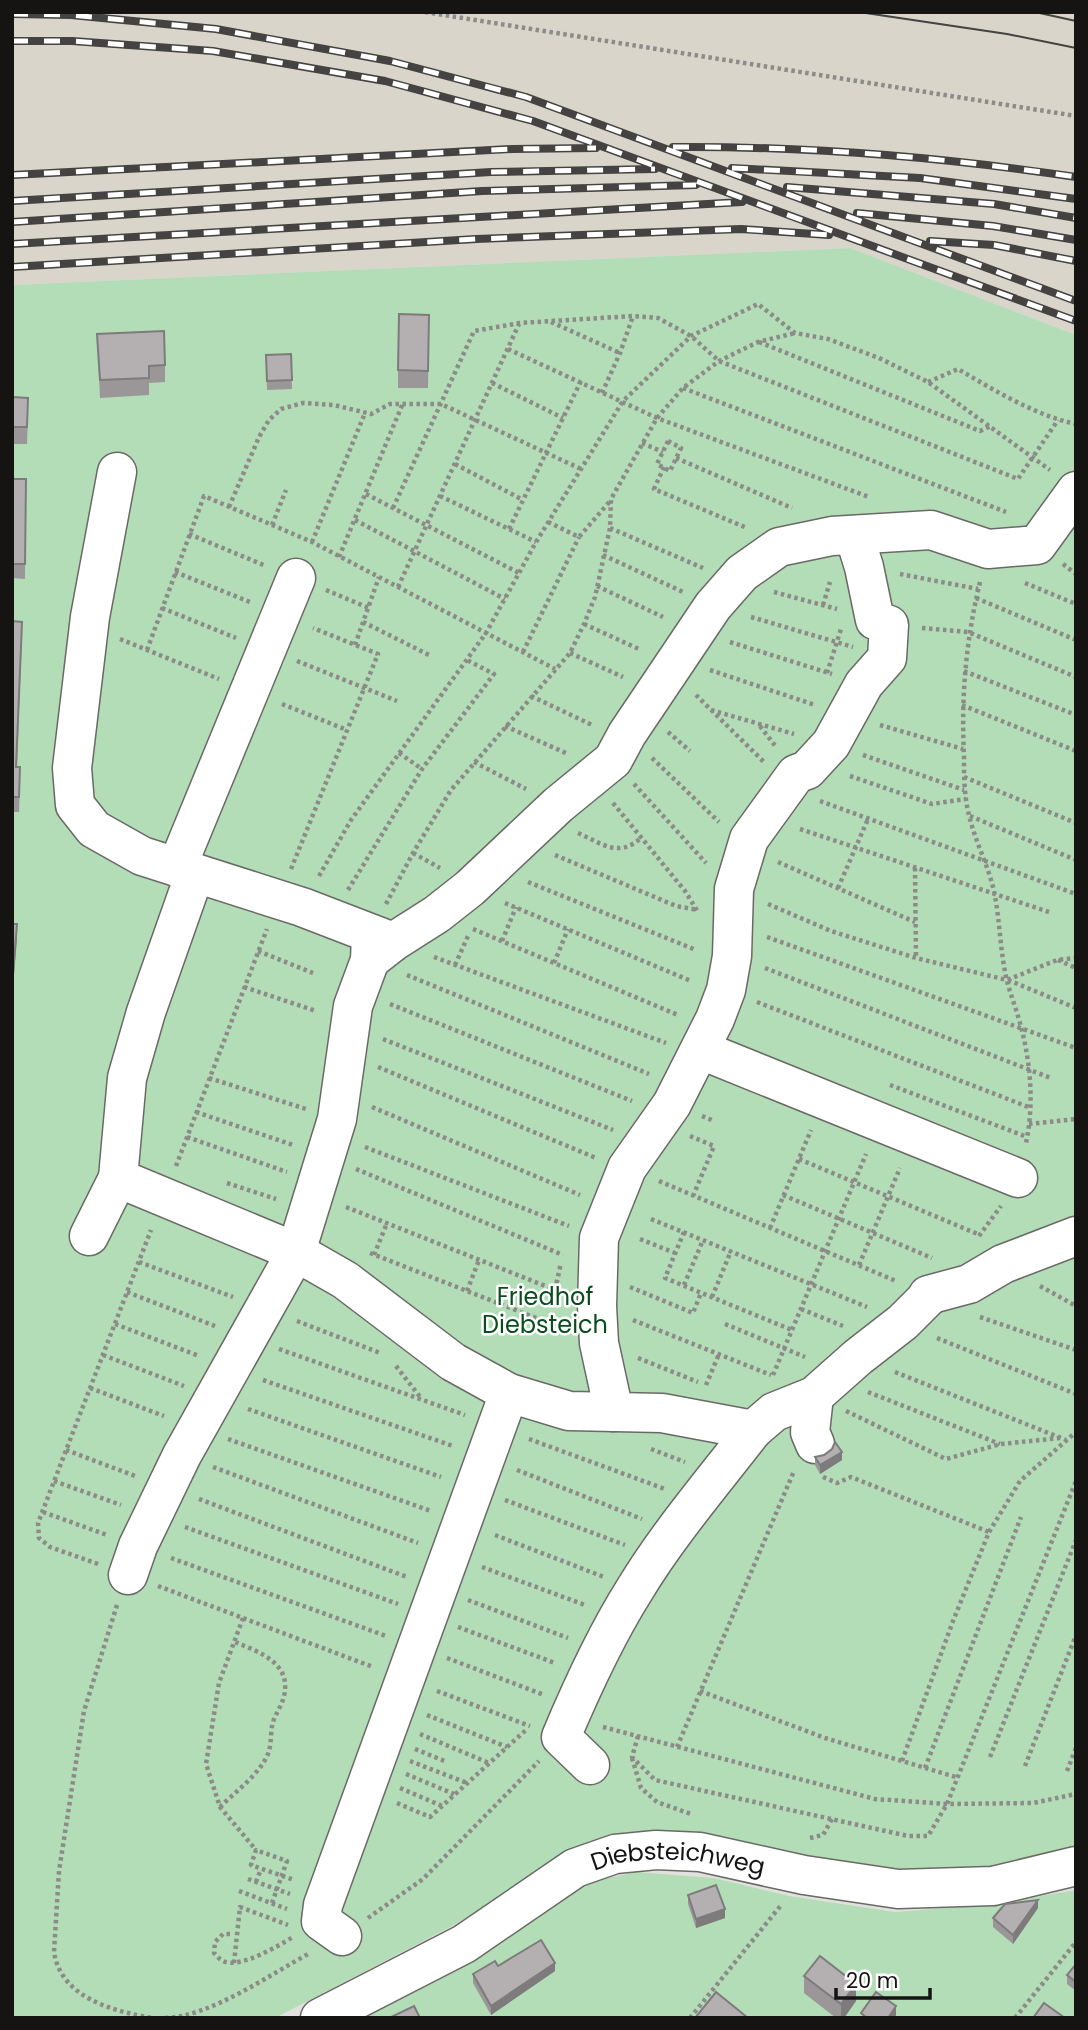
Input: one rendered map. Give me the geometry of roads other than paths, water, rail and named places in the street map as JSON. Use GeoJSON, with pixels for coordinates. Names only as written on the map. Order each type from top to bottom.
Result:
{"type":"FeatureCollection","features":[{"type":"Feature","properties":{"kind":"street"},"geometry":{"type":"LineString","coordinates":[[117,472],[90,617],[72,768],[75,804],[94,829],[142,856],[304,909],[363,990]]}},
{"type":"Feature","properties":{"kind":"street"},"geometry":{"type":"LineString","coordinates":[[192,1442],[296,1252],[327,1149],[363,990],[437,914],[481,878],[608,762],[666,676],[707,596],[779,547],[796,529],[832,536],[931,530],[983,571],[1037,545],[1050,528],[1065,482]]}},
{"type":"Feature","properties":{"kind":"street"},"geometry":{"type":"LineString","coordinates":[[614,1412],[599,1343],[602,1240],[614,1164],[679,1038],[716,944],[749,839],[765,817],[807,784],[831,744],[872,640],[863,567],[853,535]]}},
{"type":"Feature","properties":{"kind":"street"},"geometry":{"type":"LineString","coordinates":[[89,1236],[118,1178],[127,1078],[146,1012],[196,874],[296,578]]}},
{"type":"Feature","properties":{"kind":"street"},"geometry":{"type":"LineString","coordinates":[[180,998],[196,874]]}},
{"type":"Feature","properties":{"kind":"street"},"geometry":{"type":"LineString","coordinates":[[679,1038],[1018,1178]]}},
{"type":"Feature","properties":{"kind":"street"},"geometry":{"type":"LineString","coordinates":[[118,1178],[176,1177],[345,1280],[453,1362],[509,1393],[569,1411],[662,1413],[753,1430]]}},
{"type":"Feature","properties":{"kind":"street"},"geometry":{"type":"LineString","coordinates":[[590,1765],[571,1702],[656,1557],[753,1430],[774,1412],[829,1396],[915,1309],[969,1284],[1003,1264],[1076,1236]]}},
{"type":"Feature","properties":{"kind":"street"},"geometry":{"type":"LineString","coordinates":[[322,1923],[421,1635],[509,1393]]}},
{"type":"Feature","properties":{"kind":"street","name":"Diebsteichweg"},"geometry":{"type":"LineString","coordinates":[[320,2018],[464,1944],[575,1868],[615,1854],[656,1850],[700,1852],[804,1875],[898,1889],[993,1886],[1076,1866]]}},
{"type":"Feature","properties":{"kind":"tram line"},"geometry":{"type":"LineString","coordinates":[[859,12],[1007,34],[1076,48]]}},
{"type":"Feature","properties":{"kind":"tram line"},"geometry":{"type":"LineString","coordinates":[[1035,12],[1076,21]]}},
{"type":"Feature","properties":{"kind":"railway"},"geometry":{"type":"LineString","coordinates":[[12,14],[71,15],[216,29],[390,61],[526,97],[1076,301]]}},
{"type":"Feature","properties":{"kind":"railway"},"geometry":{"type":"LineString","coordinates":[[12,41],[72,41],[213,51],[385,81],[533,121],[1076,321]]}},
{"type":"Feature","properties":{"kind":"railway"},"geometry":{"type":"LineString","coordinates":[[673,147],[774,148],[875,154],[1076,177]]}},
{"type":"Feature","properties":{"kind":"railway"},"geometry":{"type":"LineString","coordinates":[[12,175],[512,149],[596,148]]}},
{"type":"Feature","properties":{"kind":"railway"},"geometry":{"type":"LineString","coordinates":[[732,168],[920,178],[1076,199]]}},
{"type":"Feature","properties":{"kind":"railway"},"geometry":{"type":"LineString","coordinates":[[12,201],[491,172],[655,169]]}},
{"type":"Feature","properties":{"kind":"railway"},"geometry":{"type":"LineString","coordinates":[[12,222],[482,191],[696,185]]}},
{"type":"Feature","properties":{"kind":"railway"},"geometry":{"type":"LineString","coordinates":[[787,187],[994,204],[1076,218]]}},
{"type":"Feature","properties":{"kind":"railway"},"geometry":{"type":"LineString","coordinates":[[12,244],[742,202]]}},
{"type":"Feature","properties":{"kind":"railway"},"geometry":{"type":"LineString","coordinates":[[857,213],[993,226],[1076,240]]}},
{"type":"Feature","properties":{"kind":"railway"},"geometry":{"type":"LineString","coordinates":[[12,267],[476,239],[741,229],[829,235]]}},
{"type":"Feature","properties":{"kind":"railway"},"geometry":{"type":"LineString","coordinates":[[930,241],[994,245],[1076,261]]}},
{"type":"Feature","properties":{"kind":"park label","name":"Friedhof Diebsteich"},"geometry":{"type":"Point","coordinates":[545,1310]}}]}
